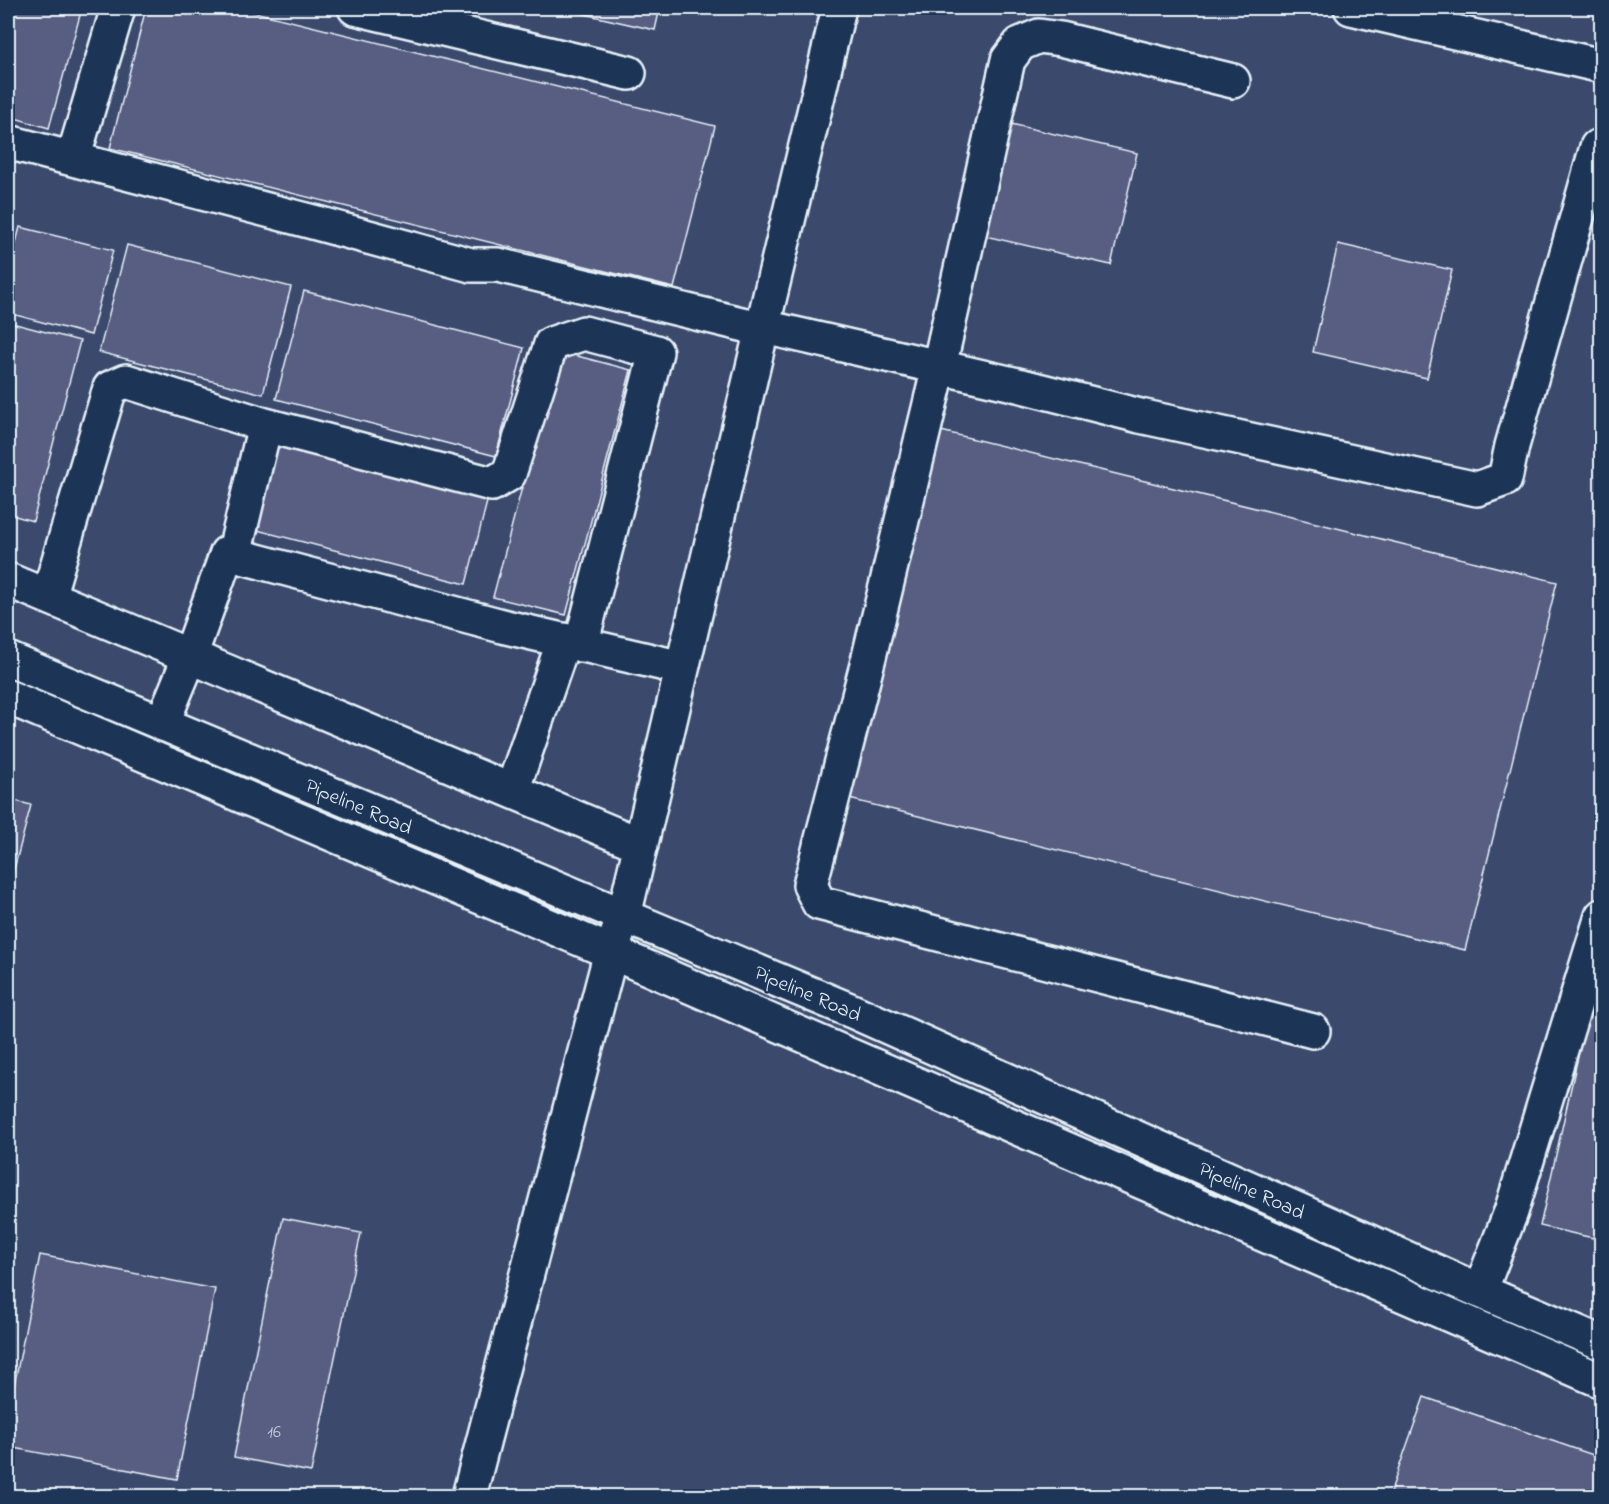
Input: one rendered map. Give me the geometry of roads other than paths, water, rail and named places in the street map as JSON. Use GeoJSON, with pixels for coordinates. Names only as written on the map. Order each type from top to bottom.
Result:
{"type":"FeatureCollection","features":[{"type":"Feature","properties":{"kind":"main road"},"geometry":{"type":"LineString","coordinates":[[73,159],[118,8]]}},
{"type":"Feature","properties":{"kind":"main road"},"geometry":{"type":"LineString","coordinates":[[355,8],[629,73]]}},
{"type":"Feature","properties":{"kind":"main road"},"geometry":{"type":"LineString","coordinates":[[469,1497],[611,951],[624,916],[839,8]]}},
{"type":"Feature","properties":{"kind":"main road"},"geometry":{"type":"LineString","coordinates":[[1351,8],[1602,66]]}},
{"type":"Feature","properties":{"kind":"main road"},"geometry":{"type":"LineString","coordinates":[[1233,81],[1061,39],[1039,36],[1020,44],[1008,60],[939,367],[869,657],[810,885],[819,903],[1313,1032]]}},
{"type":"Feature","properties":{"kind":"main road"},"geometry":{"type":"LineString","coordinates":[[8,142],[471,265],[498,265],[762,329],[773,329],[1022,386],[1140,416],[1477,489],[1505,479],[1512,446],[1597,147]]}},
{"type":"Feature","properties":{"kind":"main road"},"geometry":{"type":"LineString","coordinates":[[48,597],[110,387],[126,381],[265,425],[492,484],[509,474],[551,344],[584,333],[656,352],[573,642],[512,791]]}},
{"type":"Feature","properties":{"kind":"main road"},"geometry":{"type":"LineString","coordinates":[[234,555],[265,425]]}},
{"type":"Feature","properties":{"kind":"main road"},"geometry":{"type":"LineString","coordinates":[[162,724],[190,656],[226,553],[506,627],[682,668]]}},
{"type":"Feature","properties":{"kind":"main road"},"geometry":{"type":"LineString","coordinates":[[8,580],[641,845]]}},
{"type":"Feature","properties":{"kind":"main road","name":"Pipeline Road"},"geometry":{"type":"LineString","coordinates":[[8,659],[852,1011],[1480,1292],[1602,1343]]}},
{"type":"Feature","properties":{"kind":"main road","name":"Pipeline Road"},"geometry":{"type":"LineString","coordinates":[[8,697],[611,951],[1602,1381]]}},
{"type":"Feature","properties":{"kind":"main road"},"geometry":{"type":"LineString","coordinates":[[1480,1292],[1511,1212],[1602,916]]}},
{"type":"Feature","properties":{"kind":"main road"},"geometry":{"type":"LineString","coordinates":[[1211,1212],[1228,1179]]}}]}
